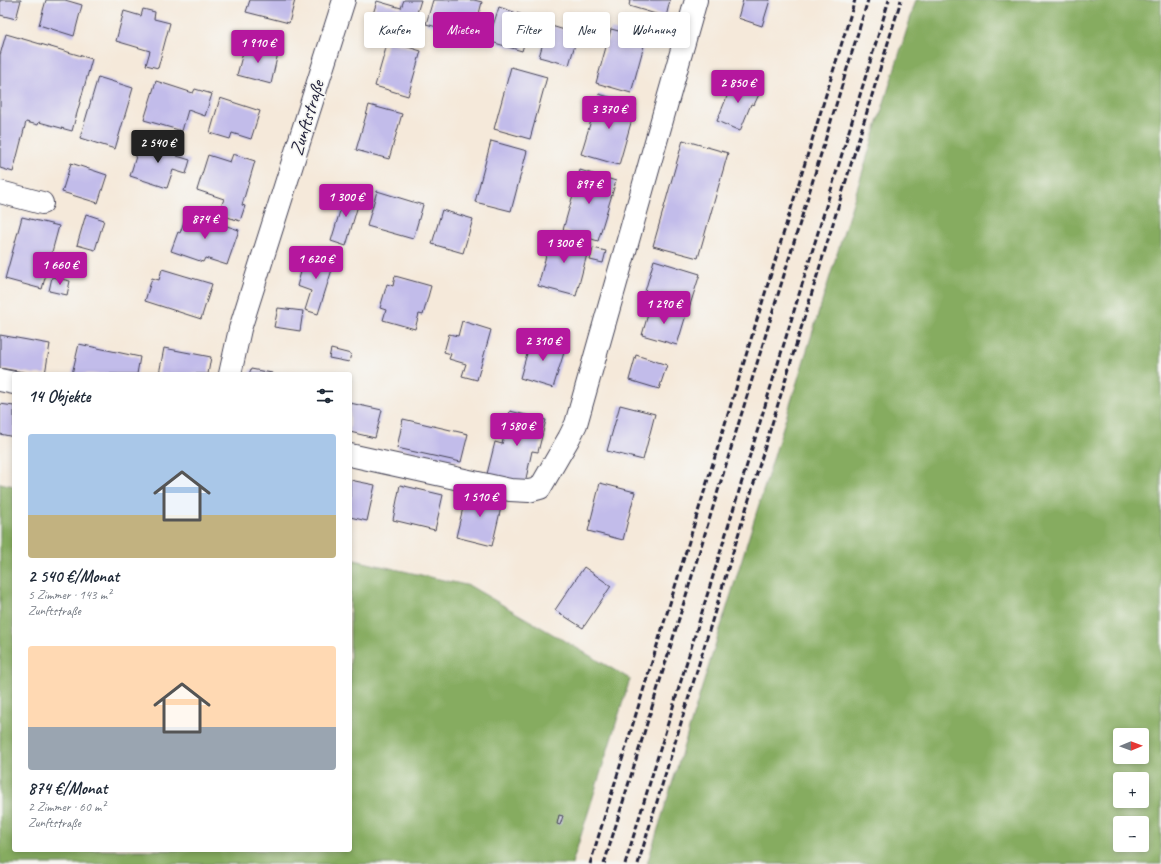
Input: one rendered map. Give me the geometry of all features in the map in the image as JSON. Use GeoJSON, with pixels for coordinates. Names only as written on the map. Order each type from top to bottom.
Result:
{"type":"FeatureCollection","features":[{"type":"Feature","properties":{"kind":"street","name":"Zunftstraße"},"geometry":{"type":"LineString","coordinates":[[230,372],[242,322],[344,0]]}},
{"type":"Feature","properties":{"kind":"street"},"geometry":{"type":"LineString","coordinates":[[352,455],[510,490],[529,491],[540,488],[576,424],[696,0]]}},
{"type":"Feature","properties":{"kind":"street"},"geometry":{"type":"LineString","coordinates":[[0,192],[42,203]]}},
{"type":"Feature","properties":{"kind":"street"},"geometry":{"type":"LineString","coordinates":[[0,380],[12,383]]}},
{"type":"Feature","properties":{"kind":"green space"},"geometry":{"type":"Polygon","coordinates":[[[916,0],[1161,0],[1161,864],[647,864],[916,0]]]}},
{"type":"Feature","properties":{"kind":"green space"},"geometry":{"type":"Polygon","coordinates":[[[0,483],[12,486],[12,852],[352,852],[352,559],[470,586],[630,679],[572,864],[0,864],[0,483]]]}},
{"type":"Feature","properties":{"kind":"building"},"geometry":{"type":"Polygon","coordinates":[[[0,0],[21,0],[16,19],[0,15],[0,0]]]}},
{"type":"Feature","properties":{"kind":"building"},"geometry":{"type":"Polygon","coordinates":[[[46,0],[65,0],[82,5],[74,36],[39,25],[46,0]]]}},
{"type":"Feature","properties":{"kind":"building"},"geometry":{"type":"Polygon","coordinates":[[[250,0],[295,0],[289,23],[246,12],[250,0]]]}},
{"type":"Feature","properties":{"kind":"building"},"geometry":{"type":"Polygon","coordinates":[[[404,0],[421,0],[417,12],[374,12],[377,1],[401,8],[404,0]]]}},
{"type":"Feature","properties":{"kind":"building"},"geometry":{"type":"Polygon","coordinates":[[[433,0],[474,0],[482,2],[479,12],[433,12],[433,26],[426,24],[433,0]]]}},
{"type":"Feature","properties":{"kind":"building"},"geometry":{"type":"Polygon","coordinates":[[[630,0],[670,0],[667,12],[649,12],[629,6],[630,0]]]}},
{"type":"Feature","properties":{"kind":"building"},"geometry":{"type":"Polygon","coordinates":[[[743,0],[770,0],[762,26],[738,18],[743,0]]]}},
{"type":"Feature","properties":{"kind":"building"},"geometry":{"type":"Polygon","coordinates":[[[499,7],[514,12],[502,12],[502,45],[494,43],[494,22],[499,7]]]}},
{"type":"Feature","properties":{"kind":"building"},"geometry":{"type":"Polygon","coordinates":[[[143,9],[155,12],[154,19],[170,23],[158,68],[146,65],[150,51],[116,41],[124,11],[141,16],[143,9]]]}},
{"type":"Feature","properties":{"kind":"building"},"geometry":{"type":"Polygon","coordinates":[[[555,27],[563,30],[563,48],[574,48],[569,65],[539,57],[542,48],[555,48],[555,27]]]}},
{"type":"Feature","properties":{"kind":"building"},"geometry":{"type":"Polygon","coordinates":[[[611,29],[618,31],[618,48],[643,48],[631,93],[596,83],[606,48],[610,48],[611,29]]]}},
{"type":"Feature","properties":{"kind":"building"},"geometry":{"type":"Polygon","coordinates":[[[6,34],[92,59],[72,131],[39,122],[38,125],[26,122],[13,172],[0,168],[0,55],[6,34]]]}},
{"type":"Feature","properties":{"kind":"building"},"geometry":{"type":"Polygon","coordinates":[[[245,45],[278,53],[271,84],[237,75],[245,45]]]}},
{"type":"Feature","properties":{"kind":"building"},"geometry":{"type":"Polygon","coordinates":[[[386,48],[411,48],[421,51],[408,96],[375,86],[386,48]]]}},
{"type":"Feature","properties":{"kind":"building"},"geometry":{"type":"Polygon","coordinates":[[[512,48],[523,48],[522,51],[512,48]]]}},
{"type":"Feature","properties":{"kind":"building"},"geometry":{"type":"Polygon","coordinates":[[[511,67],[547,77],[530,139],[494,129],[511,67]]]}},
{"type":"Feature","properties":{"kind":"building"},"geometry":{"type":"Polygon","coordinates":[[[98,77],[133,88],[115,149],[80,138],[98,77]]]}},
{"type":"Feature","properties":{"kind":"building"},"geometry":{"type":"Polygon","coordinates":[[[732,78],[761,90],[754,105],[751,104],[740,131],[717,121],[728,94],[726,93],[732,78]]]}},
{"type":"Feature","properties":{"kind":"building"},"geometry":{"type":"Polygon","coordinates":[[[156,81],[193,93],[195,89],[212,94],[205,116],[188,110],[182,131],[144,120],[156,81]]]}},
{"type":"Feature","properties":{"kind":"building"},"geometry":{"type":"Polygon","coordinates":[[[599,94],[636,105],[619,165],[581,154],[599,94]]]}},
{"type":"Feature","properties":{"kind":"building"},"geometry":{"type":"Polygon","coordinates":[[[220,98],[260,111],[251,139],[232,133],[230,139],[210,133],[220,98]]]}},
{"type":"Feature","properties":{"kind":"building"},"geometry":{"type":"Polygon","coordinates":[[[369,105],[402,114],[389,159],[356,150],[369,105]]]}},
{"type":"Feature","properties":{"kind":"building"},"geometry":{"type":"Polygon","coordinates":[[[141,140],[179,151],[177,156],[190,160],[186,174],[173,170],[167,188],[130,176],[141,140]]]}},
{"type":"Feature","properties":{"kind":"building"},"geometry":{"type":"Polygon","coordinates":[[[683,140],[728,153],[698,258],[653,246],[683,140]]]}},
{"type":"Feature","properties":{"kind":"building"},"geometry":{"type":"Polygon","coordinates":[[[491,141],[527,151],[511,211],[475,202],[491,141]]]}},
{"type":"Feature","properties":{"kind":"building"},"geometry":{"type":"Polygon","coordinates":[[[233,154],[255,161],[242,205],[245,206],[240,221],[218,214],[224,199],[197,190],[208,155],[230,162],[233,154]]]}},
{"type":"Feature","properties":{"kind":"building"},"geometry":{"type":"Polygon","coordinates":[[[71,163],[107,175],[98,203],[62,192],[71,163]]]}},
{"type":"Feature","properties":{"kind":"building"},"geometry":{"type":"Polygon","coordinates":[[[580,170],[616,181],[598,241],[563,230],[580,170]]]}},
{"type":"Feature","properties":{"kind":"building"},"geometry":{"type":"Polygon","coordinates":[[[346,191],[361,195],[346,246],[331,241],[346,191]]]}},
{"type":"Feature","properties":{"kind":"building"},"geometry":{"type":"Polygon","coordinates":[[[377,191],[423,205],[413,239],[367,226],[377,191]]]}},
{"type":"Feature","properties":{"kind":"building"},"geometry":{"type":"Polygon","coordinates":[[[442,210],[473,219],[463,253],[432,244],[442,210]]]}},
{"type":"Feature","properties":{"kind":"building"},"geometry":{"type":"Polygon","coordinates":[[[187,213],[239,230],[227,265],[205,258],[203,262],[171,251],[178,232],[180,233],[187,213]]]}},
{"type":"Feature","properties":{"kind":"building"},"geometry":{"type":"Polygon","coordinates":[[[86,214],[104,220],[95,250],[77,245],[86,214]]]}},
{"type":"Feature","properties":{"kind":"building"},"geometry":{"type":"Polygon","coordinates":[[[22,217],[59,226],[42,289],[5,279],[22,217]]]}},
{"type":"Feature","properties":{"kind":"building"},"geometry":{"type":"Polygon","coordinates":[[[552,233],[590,243],[576,296],[538,286],[552,233]]]}},
{"type":"Feature","properties":{"kind":"building"},"geometry":{"type":"Polygon","coordinates":[[[593,248],[606,251],[603,263],[590,260],[593,248]]]}},
{"type":"Feature","properties":{"kind":"building"},"geometry":{"type":"Polygon","coordinates":[[[306,254],[321,259],[322,256],[335,260],[318,314],[305,310],[311,291],[297,286],[306,254]]]}},
{"type":"Feature","properties":{"kind":"building"},"geometry":{"type":"Polygon","coordinates":[[[654,260],[700,274],[689,308],[644,295],[654,260]]]}},
{"type":"Feature","properties":{"kind":"building"},"geometry":{"type":"Polygon","coordinates":[[[162,269],[212,284],[201,319],[145,301],[152,278],[159,280],[162,269]]]}},
{"type":"Feature","properties":{"kind":"building"},"geometry":{"type":"Polygon","coordinates":[[[395,276],[431,286],[423,315],[419,314],[415,329],[383,320],[386,310],[380,308],[387,284],[393,286],[395,276]]]}},
{"type":"Feature","properties":{"kind":"building"},"geometry":{"type":"Polygon","coordinates":[[[52,277],[70,281],[67,295],[49,291],[52,277]]]}},
{"type":"Feature","properties":{"kind":"building"},"geometry":{"type":"Polygon","coordinates":[[[651,304],[686,315],[677,345],[642,335],[651,304]]]}},
{"type":"Feature","properties":{"kind":"building"},"geometry":{"type":"Polygon","coordinates":[[[278,308],[303,311],[300,331],[274,327],[278,308]]]}},
{"type":"Feature","properties":{"kind":"building"},"geometry":{"type":"Polygon","coordinates":[[[462,321],[491,330],[477,380],[462,376],[466,364],[449,359],[451,354],[444,352],[449,334],[458,336],[462,321]]]}},
{"type":"Feature","properties":{"kind":"building"},"geometry":{"type":"Polygon","coordinates":[[[0,335],[50,344],[45,372],[23,372],[0,368],[0,335]]]}},
{"type":"Feature","properties":{"kind":"building"},"geometry":{"type":"Polygon","coordinates":[[[532,336],[566,346],[553,388],[520,378],[532,336]]]}},
{"type":"Feature","properties":{"kind":"building"},"geometry":{"type":"Polygon","coordinates":[[[79,344],[140,357],[137,372],[72,372],[79,344]]]}},
{"type":"Feature","properties":{"kind":"building"},"geometry":{"type":"Polygon","coordinates":[[[164,348],[211,357],[208,372],[159,372],[164,348]]]}},
{"type":"Feature","properties":{"kind":"building"},"geometry":{"type":"Polygon","coordinates":[[[331,349],[351,354],[349,362],[329,358],[331,349]]]}},
{"type":"Feature","properties":{"kind":"building"},"geometry":{"type":"Polygon","coordinates":[[[636,355],[667,365],[659,389],[629,380],[636,355]]]}},
{"type":"Feature","properties":{"kind":"building"},"geometry":{"type":"Polygon","coordinates":[[[251,369],[267,372],[250,372],[251,369]]]}},
{"type":"Feature","properties":{"kind":"building"},"geometry":{"type":"Polygon","coordinates":[[[352,403],[382,410],[375,438],[352,432],[352,403]]]}},
{"type":"Feature","properties":{"kind":"building"},"geometry":{"type":"Polygon","coordinates":[[[0,404],[12,406],[12,437],[0,434],[0,404]]]}},
{"type":"Feature","properties":{"kind":"building"},"geometry":{"type":"Polygon","coordinates":[[[620,405],[655,414],[643,460],[607,451],[620,405]]]}},
{"type":"Feature","properties":{"kind":"building"},"geometry":{"type":"Polygon","coordinates":[[[510,411],[546,420],[538,452],[532,451],[525,483],[487,474],[495,442],[502,444],[510,411]]]}},
{"type":"Feature","properties":{"kind":"building"},"geometry":{"type":"Polygon","coordinates":[[[403,419],[468,434],[461,462],[397,448],[403,419]]]}},
{"type":"Feature","properties":{"kind":"building"},"geometry":{"type":"Polygon","coordinates":[[[352,480],[375,485],[367,521],[352,517],[352,480]]]}},
{"type":"Feature","properties":{"kind":"building"},"geometry":{"type":"Polygon","coordinates":[[[600,483],[635,492],[623,540],[588,531],[600,483]]]}},
{"type":"Feature","properties":{"kind":"building"},"geometry":{"type":"Polygon","coordinates":[[[400,485],[443,495],[435,530],[393,520],[400,485]]]}},
{"type":"Feature","properties":{"kind":"building"},"geometry":{"type":"Polygon","coordinates":[[[467,491],[503,499],[492,546],[456,537],[467,491]]]}},
{"type":"Feature","properties":{"kind":"building"},"geometry":{"type":"Polygon","coordinates":[[[584,567],[611,586],[583,628],[555,610],[584,567]]]}},
{"type":"Feature","properties":{"kind":"building"},"geometry":{"type":"Polygon","coordinates":[[[559,815],[563,816],[560,825],[557,824],[559,815]]]}},
{"type":"Feature","properties":{"kind":"railway"},"geometry":{"type":"LineString","coordinates":[[590,864],[855,0]]}},
{"type":"Feature","properties":{"kind":"railway"},"geometry":{"type":"LineString","coordinates":[[604,864],[868,0]]}},
{"type":"Feature","properties":{"kind":"railway"},"geometry":{"type":"LineString","coordinates":[[625,864],[889,0]]}},
{"type":"Feature","properties":{"kind":"railway"},"geometry":{"type":"LineString","coordinates":[[638,864],[901,0]]}}]}
